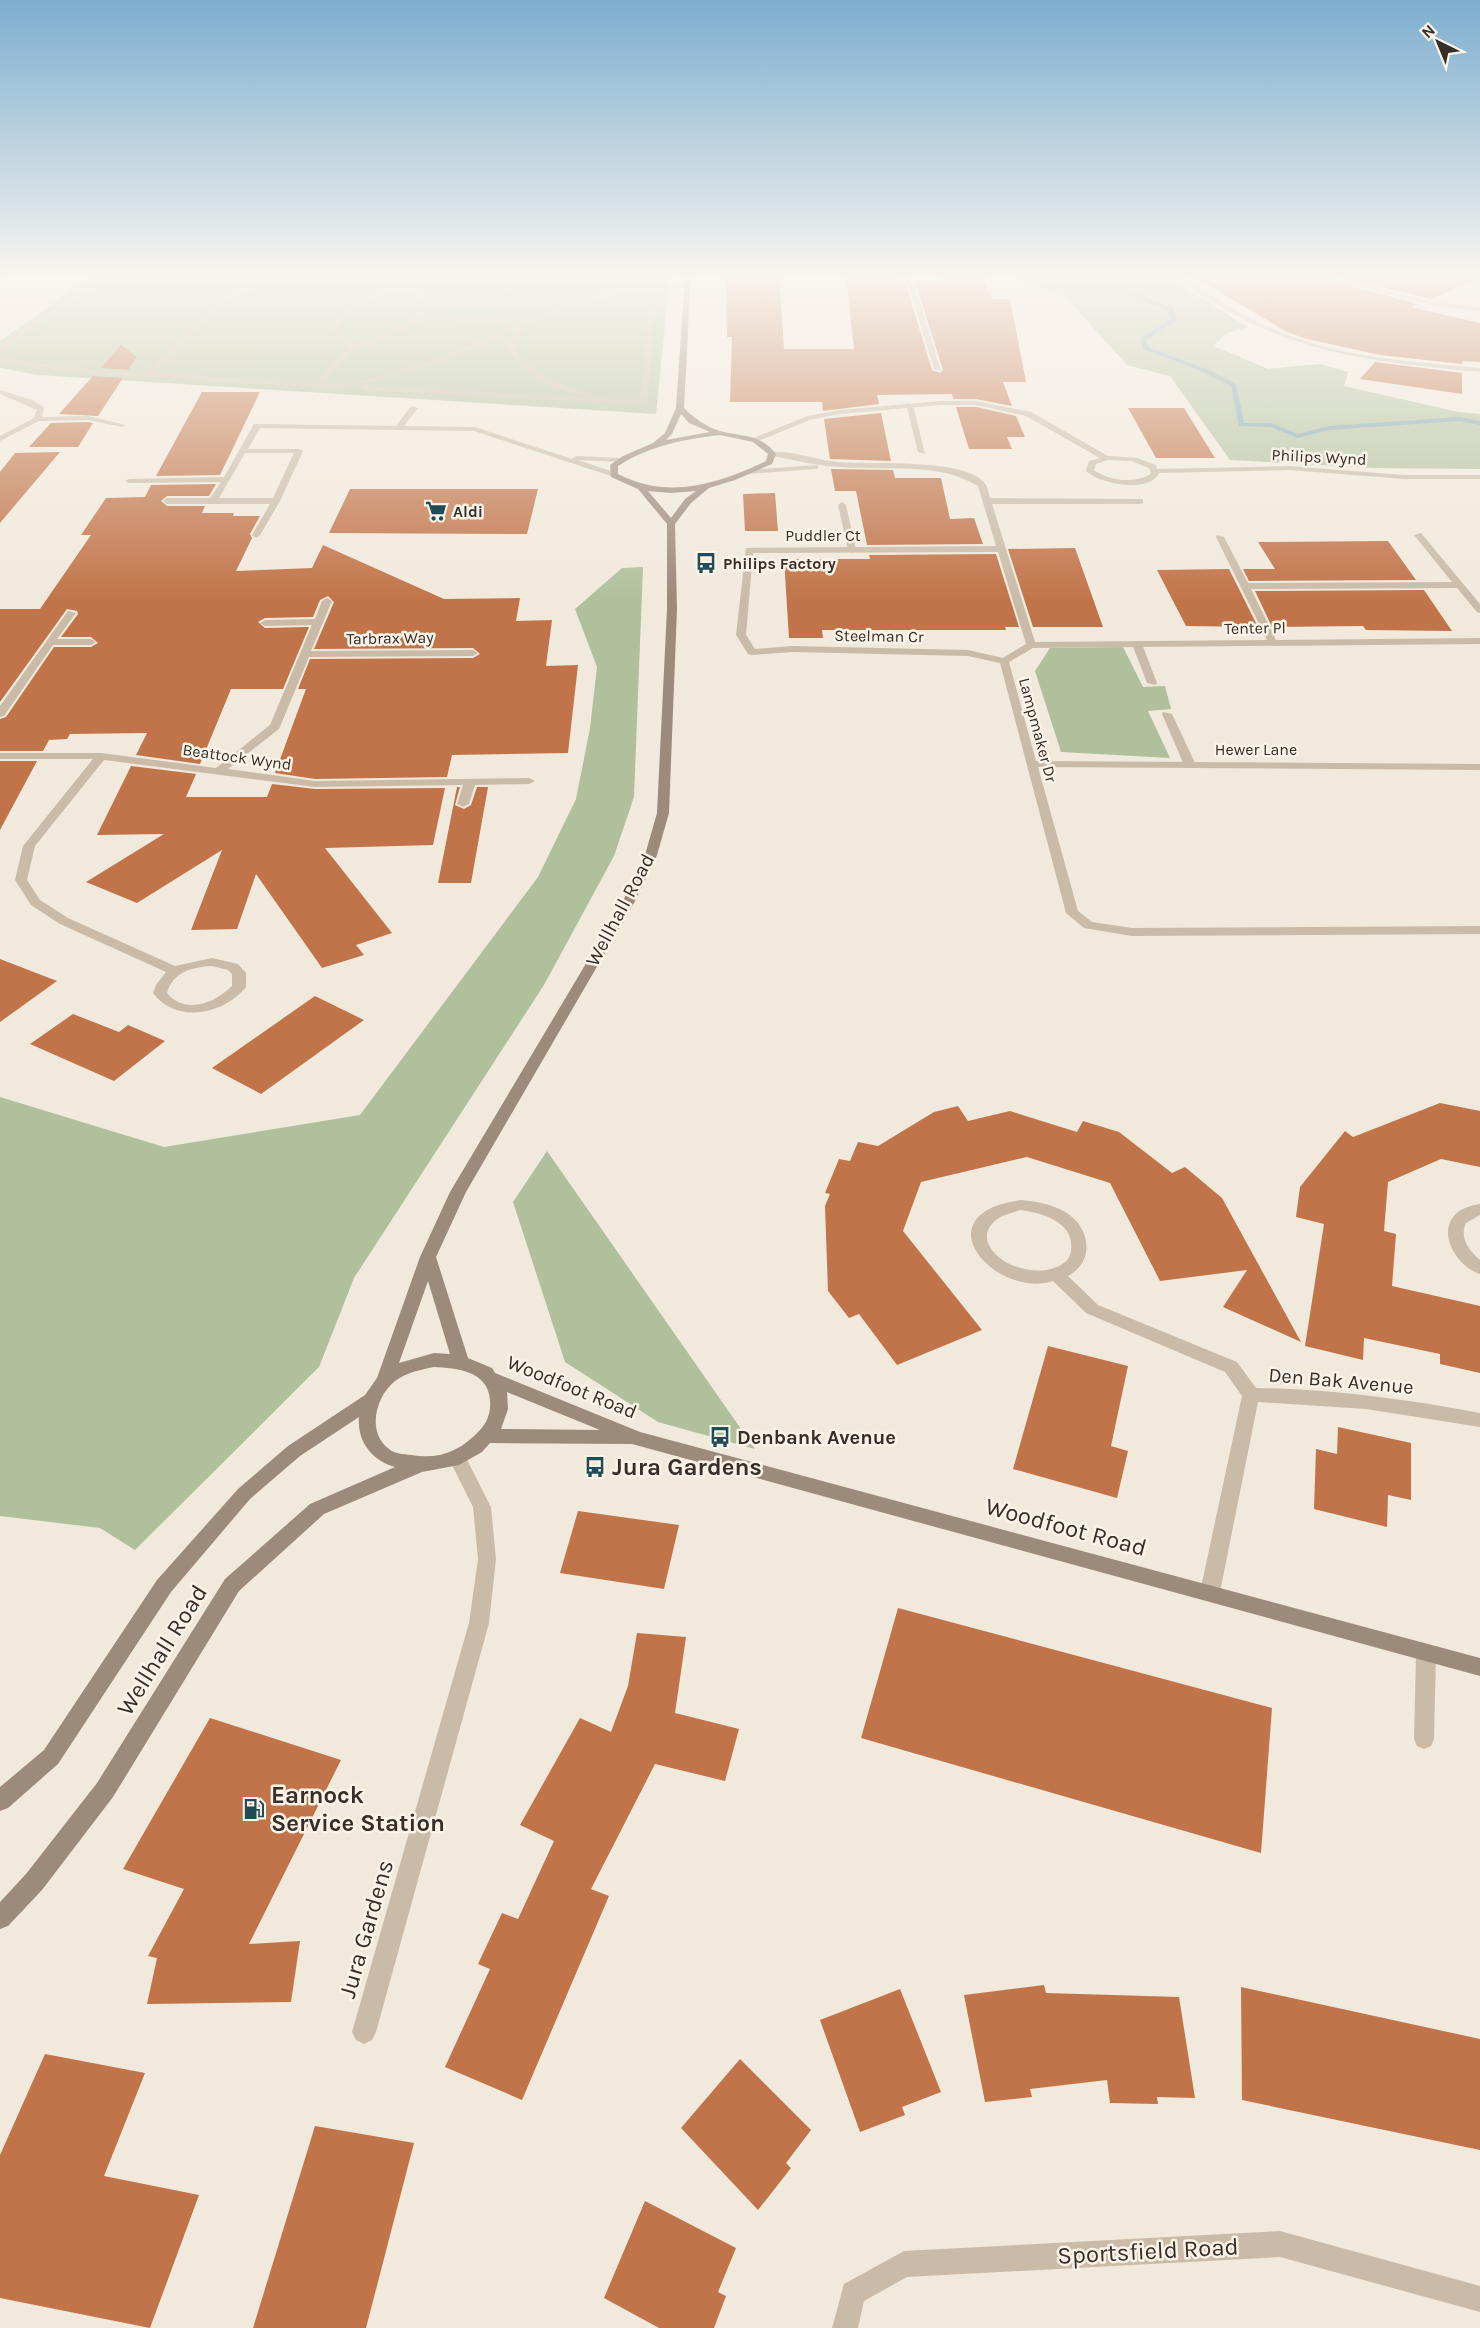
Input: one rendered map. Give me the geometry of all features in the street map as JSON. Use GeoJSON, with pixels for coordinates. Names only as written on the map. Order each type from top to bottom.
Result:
{"type":"FeatureCollection","features":[{"type":"Feature","properties":{"kind":"street"},"geometry":{"type":"LineString","coordinates":[[295,384],[619,403],[644,400],[645,384]]}},
{"type":"Feature","properties":{"kind":"street"},"geometry":{"type":"LineString","coordinates":[[330,386],[346,384]]}},
{"type":"Feature","properties":{"kind":"street"},"geometry":{"type":"LineString","coordinates":[[555,384],[619,403]]}},
{"type":"Feature","properties":{"kind":"street"},"geometry":{"type":"LineString","coordinates":[[654,447],[668,434],[680,408],[681,384]]}},
{"type":"Feature","properties":{"kind":"street"},"geometry":{"type":"LineString","coordinates":[[0,392],[41,409],[37,419]]}},
{"type":"Feature","properties":{"kind":"street"},"geometry":{"type":"LineString","coordinates":[[755,439],[808,418],[839,412],[909,405],[976,403],[1028,414],[1107,458]]}},
{"type":"Feature","properties":{"kind":"street"},"geometry":{"type":"LineString","coordinates":[[909,405],[922,452]]}},
{"type":"Feature","properties":{"kind":"street"},"geometry":{"type":"LineString","coordinates":[[400,426],[414,408]]}},
{"type":"Feature","properties":{"kind":"street"},"geometry":{"type":"LineString","coordinates":[[680,408],[692,421],[720,434]]}},
{"type":"Feature","properties":{"kind":"street"},"geometry":{"type":"LineString","coordinates":[[0,439],[37,419],[88,418],[122,425]]}},
{"type":"Feature","properties":{"kind":"street"},"geometry":{"type":"LineString","coordinates":[[213,501],[257,426],[400,426],[475,429],[614,476],[630,486],[642,489],[683,490],[708,486],[769,462],[772,454]]}},
{"type":"Feature","properties":{"kind":"street"},"geometry":{"type":"LineString","coordinates":[[614,476],[614,465],[621,460],[654,447],[696,435],[720,434],[755,439],[766,444],[772,454],[839,465],[952,471],[972,476],[982,485],[1031,645]]}},
{"type":"Feature","properties":{"kind":"street"},"geometry":{"type":"LineString","coordinates":[[242,452],[299,451],[276,501],[256,535]]}},
{"type":"Feature","properties":{"kind":"street"},"geometry":{"type":"LineString","coordinates":[[540,452],[585,459],[621,460]]}},
{"type":"Feature","properties":{"kind":"street"},"geometry":{"type":"LineString","coordinates":[[1107,458],[1138,460],[1156,471],[1151,478],[1134,482],[1102,478],[1090,471],[1092,463],[1107,458]]}},
{"type":"Feature","properties":{"kind":"street"},"geometry":{"type":"LineString","coordinates":[[747,472],[839,465]]}},
{"type":"Feature","properties":{"kind":"street","name":"Philips Wynd"},"geometry":{"type":"LineString","coordinates":[[1156,471],[1289,468],[1404,477],[1480,477]]}},
{"type":"Feature","properties":{"kind":"street"},"geometry":{"type":"LineString","coordinates":[[129,481],[226,479]]}},
{"type":"Feature","properties":{"kind":"street"},"geometry":{"type":"LineString","coordinates":[[642,489],[671,524],[688,501],[708,486]]}},
{"type":"Feature","properties":{"kind":"street"},"geometry":{"type":"LineString","coordinates":[[167,501],[276,501]]}},
{"type":"Feature","properties":{"kind":"street"},"geometry":{"type":"LineString","coordinates":[[987,501],[1140,501]]}},
{"type":"Feature","properties":{"kind":"street"},"geometry":{"type":"LineString","coordinates":[[842,506],[852,550]]}},
{"type":"Feature","properties":{"kind":"street","name":"Wellhall Road"},"geometry":{"type":"LineString","coordinates":[[384,1381],[428,1257],[458,1192],[628,903],[651,855],[663,813],[665,792],[672,609],[671,524]]}},
{"type":"Feature","properties":{"kind":"street"},"geometry":{"type":"LineString","coordinates":[[1418,535],[1480,609]]}},
{"type":"Feature","properties":{"kind":"street"},"geometry":{"type":"LineString","coordinates":[[1220,537],[1273,643]]}},
{"type":"Feature","properties":{"kind":"street","name":"Puddler Ct"},"geometry":{"type":"LineString","coordinates":[[752,652],[741,635],[749,550],[1002,549]]}},
{"type":"Feature","properties":{"kind":"street"},"geometry":{"type":"LineString","coordinates":[[1244,586],[1459,585]]}},
{"type":"Feature","properties":{"kind":"street","name":"Tarbrax Way"},"geometry":{"type":"LineString","coordinates":[[219,771],[275,727],[327,602]]}},
{"type":"Feature","properties":{"kind":"street"},"geometry":{"type":"LineString","coordinates":[[0,714],[71,613]]}},
{"type":"Feature","properties":{"kind":"street","name":"Tarbrax Way"},"geometry":{"type":"LineString","coordinates":[[265,623],[319,622]]}},
{"type":"Feature","properties":{"kind":"street","name":"Tenter Pl"},"geometry":{"type":"LineString","coordinates":[[1031,645],[1480,641]]}},
{"type":"Feature","properties":{"kind":"street"},"geometry":{"type":"LineString","coordinates":[[50,642],[91,642]]}},
{"type":"Feature","properties":{"kind":"street"},"geometry":{"type":"LineString","coordinates":[[1137,644],[1152,683]]}},
{"type":"Feature","properties":{"kind":"street","name":"Lampmaker Dr"},"geometry":{"type":"LineString","coordinates":[[1031,645],[1004,661],[1072,913],[1088,925],[1132,932],[1480,930]]}},
{"type":"Feature","properties":{"kind":"street","name":"Steelman Cr"},"geometry":{"type":"LineString","coordinates":[[752,652],[792,649],[968,653],[1004,661]]}},
{"type":"Feature","properties":{"kind":"street","name":"Tarbrax Way"},"geometry":{"type":"LineString","coordinates":[[307,654],[473,653]]}},
{"type":"Feature","properties":{"kind":"street"},"geometry":{"type":"LineString","coordinates":[[1167,714],[1190,765]]}},
{"type":"Feature","properties":{"kind":"street","name":"Beattock Wynd"},"geometry":{"type":"LineString","coordinates":[[0,756],[101,756],[315,784],[529,781]]}},
{"type":"Feature","properties":{"kind":"street"},"geometry":{"type":"LineString","coordinates":[[101,756],[29,846],[21,880],[35,902],[64,921],[176,971],[200,963],[213,962],[233,967],[241,980],[239,987],[223,1001],[210,1006],[183,1009],[172,1006],[160,993],[167,977],[176,971]]}},
{"type":"Feature","properties":{"kind":"street","name":"Hewer Lane"},"geometry":{"type":"LineString","coordinates":[[1032,764],[1480,767]]}},
{"type":"Feature","properties":{"kind":"street"},"geometry":{"type":"LineString","coordinates":[[463,804],[470,782]]}},
{"type":"Feature","properties":{"kind":"street"},"geometry":{"type":"LineString","coordinates":[[1020,1205],[1038,1207],[1067,1221],[1077,1232],[1080,1245],[1079,1257],[1070,1267],[1057,1275],[1026,1278],[995,1266],[985,1256],[979,1245],[978,1233],[982,1222],[997,1211],[1020,1205]]}},
{"type":"Feature","properties":{"kind":"street"},"geometry":{"type":"LineString","coordinates":[[1480,1209],[1462,1217],[1455,1227],[1455,1238],[1461,1251],[1480,1268]]}},
{"type":"Feature","properties":{"kind":"street"},"geometry":{"type":"LineString","coordinates":[[428,1257],[461,1362]]}},
{"type":"Feature","properties":{"kind":"street","name":"Den Bak Avenue"},"geometry":{"type":"LineString","coordinates":[[1057,1275],[1092,1308],[1231,1367],[1251,1395],[1298,1395],[1396,1404],[1480,1420]]}},
{"type":"Feature","properties":{"kind":"street"},"geometry":{"type":"LineString","coordinates":[[434,1360],[461,1362],[477,1368],[490,1378],[498,1391],[501,1406],[498,1422],[475,1449],[458,1459],[437,1465],[417,1466],[390,1459],[372,1444],[365,1423],[369,1401],[384,1381],[407,1366],[434,1360]]}},
{"type":"Feature","properties":{"kind":"street","name":"Woodfoot Road"},"geometry":{"type":"LineString","coordinates":[[490,1378],[637,1438],[1480,1667]]}},
{"type":"Feature","properties":{"kind":"street"},"geometry":{"type":"LineString","coordinates":[[1210,1592],[1251,1395]]}},
{"type":"Feature","properties":{"kind":"street","name":"Wellhall Road"},"geometry":{"type":"LineString","coordinates":[[0,1801],[51,1757],[164,1586],[244,1494],[294,1451],[369,1401]]}},
{"type":"Feature","properties":{"kind":"street","name":"Woodfoot Road"},"geometry":{"type":"LineString","coordinates":[[488,1436],[637,1438]]}},
{"type":"Feature","properties":{"kind":"street","name":"Jura Gardens"},"geometry":{"type":"LineString","coordinates":[[364,2032],[479,1623],[488,1559],[482,1507],[458,1459]]}},
{"type":"Feature","properties":{"kind":"street","name":"Wellhall Road"},"geometry":{"type":"LineString","coordinates":[[0,1918],[34,1882],[105,1790],[232,1585],[317,1509],[417,1466]]}},
{"type":"Feature","properties":{"kind":"street"},"geometry":{"type":"LineString","coordinates":[[1424,1739],[1426,1654]]}},
{"type":"Feature","properties":{"kind":"street","name":"Sportsfield Road"},"geometry":{"type":"LineString","coordinates":[[845,2328],[853,2293],[904,2264],[1280,2244],[1480,2299]]}},
{"type":"Feature","properties":{"kind":"green space"},"geometry":{"type":"Polygon","coordinates":[[[175,384],[659,384],[656,414],[175,384]]]}},
{"type":"Feature","properties":{"kind":"green space"},"geometry":{"type":"Polygon","coordinates":[[[1175,384],[1345,384],[1344,386],[1458,412],[1480,414],[1480,469],[1374,468],[1230,460],[1175,384]]]}},
{"type":"Feature","properties":{"kind":"green space"},"geometry":{"type":"Polygon","coordinates":[[[643,567],[634,797],[614,856],[544,985],[354,1278],[319,1367],[135,1550],[100,1528],[0,1516],[0,1097],[164,1147],[360,1115],[538,877],[576,799],[590,728],[597,667],[575,609],[622,568],[643,567]]]}},
{"type":"Feature","properties":{"kind":"green space"},"geometry":{"type":"Polygon","coordinates":[[[1123,647],[1143,687],[1165,686],[1171,709],[1148,711],[1170,758],[1061,752],[1035,671],[1050,648],[1123,647]]]}},
{"type":"Feature","properties":{"kind":"green space"},"geometry":{"type":"Polygon","coordinates":[[[547,1151],[755,1449],[658,1422],[565,1362],[513,1202],[547,1151]]]}},
{"type":"Feature","properties":{"kind":"building"},"geometry":{"type":"Polygon","coordinates":[[[86,384],[119,384],[98,416],[59,414],[86,384]]]}},
{"type":"Feature","properties":{"kind":"building"},"geometry":{"type":"Polygon","coordinates":[[[731,384],[1004,384],[1012,406],[976,399],[953,399],[952,394],[877,395],[879,404],[823,411],[822,402],[730,402],[731,384]]]}},
{"type":"Feature","properties":{"kind":"building"},"geometry":{"type":"Polygon","coordinates":[[[1392,384],[1462,384],[1462,394],[1392,384]]]}},
{"type":"Feature","properties":{"kind":"building"},"geometry":{"type":"Polygon","coordinates":[[[202,392],[260,392],[220,475],[156,476],[202,392]]]}},
{"type":"Feature","properties":{"kind":"building"},"geometry":{"type":"Polygon","coordinates":[[[956,407],[976,407],[1016,416],[1025,437],[1007,437],[1012,449],[969,449],[956,407]]]}},
{"type":"Feature","properties":{"kind":"building"},"geometry":{"type":"Polygon","coordinates":[[[1128,408],[1184,408],[1215,458],[1156,458],[1128,408]]]}},
{"type":"Feature","properties":{"kind":"building"},"geometry":{"type":"Polygon","coordinates":[[[881,413],[891,461],[830,459],[824,419],[881,413]]]}},
{"type":"Feature","properties":{"kind":"building"},"geometry":{"type":"Polygon","coordinates":[[[51,423],[93,423],[78,447],[29,447],[51,423]]]}},
{"type":"Feature","properties":{"kind":"building"},"geometry":{"type":"Polygon","coordinates":[[[60,452],[0,523],[0,472],[15,453],[60,452]]]}},
{"type":"Feature","properties":{"kind":"building"},"geometry":{"type":"Polygon","coordinates":[[[831,469],[893,470],[895,478],[941,478],[950,519],[974,518],[983,544],[867,545],[856,491],[835,491],[831,469]]]}},
{"type":"Feature","properties":{"kind":"building"},"geometry":{"type":"Polygon","coordinates":[[[216,484],[209,496],[167,496],[161,501],[167,506],[205,506],[202,513],[260,516],[250,534],[252,538],[236,571],[312,568],[323,545],[444,599],[520,598],[516,621],[552,620],[546,666],[578,665],[568,753],[452,755],[447,777],[315,779],[275,773],[306,689],[298,689],[310,659],[473,658],[480,654],[473,648],[314,649],[334,602],[328,596],[320,600],[313,617],[265,618],[258,622],[265,628],[309,627],[283,689],[231,689],[200,764],[136,755],[147,733],[70,734],[67,739],[49,740],[43,751],[0,751],[0,719],[6,717],[54,647],[91,647],[98,643],[91,637],[61,637],[78,614],[77,611],[67,609],[0,702],[0,609],[40,609],[91,535],[81,535],[106,498],[145,497],[151,485],[216,484]]]}},
{"type":"Feature","properties":{"kind":"building","name":"Aldi"},"geometry":{"type":"Polygon","coordinates":[[[350,489],[538,489],[527,534],[329,533],[350,489]]]}},
{"type":"Feature","properties":{"kind":"building"},"geometry":{"type":"Polygon","coordinates":[[[775,493],[778,531],[745,531],[743,494],[775,493]]]}},
{"type":"Feature","properties":{"kind":"building"},"geometry":{"type":"Polygon","coordinates":[[[1388,541],[1416,580],[1249,581],[1243,569],[1275,569],[1258,542],[1388,541]]]}},
{"type":"Feature","properties":{"kind":"building"},"geometry":{"type":"Polygon","coordinates":[[[1075,548],[1103,627],[1033,627],[1008,549],[1075,548]]]}},
{"type":"Feature","properties":{"kind":"building"},"geometry":{"type":"Polygon","coordinates":[[[996,554],[1019,627],[1005,627],[1006,630],[822,630],[823,638],[789,638],[784,559],[870,559],[869,555],[996,554]]]}},
{"type":"Feature","properties":{"kind":"building"},"geometry":{"type":"Polygon","coordinates":[[[1229,569],[1258,627],[1186,626],[1157,570],[1229,569]]]}},
{"type":"Feature","properties":{"kind":"building"},"geometry":{"type":"Polygon","coordinates":[[[1424,590],[1452,631],[1366,630],[1363,626],[1272,627],[1255,591],[1424,590]]]}},
{"type":"Feature","properties":{"kind":"building"},"geometry":{"type":"Polygon","coordinates":[[[0,761],[37,761],[0,830],[0,761]]]}},
{"type":"Feature","properties":{"kind":"building"},"geometry":{"type":"Polygon","coordinates":[[[131,766],[196,774],[186,797],[267,797],[272,784],[315,789],[445,788],[433,845],[325,848],[392,933],[356,945],[364,955],[322,968],[256,874],[237,929],[191,930],[222,850],[137,903],[86,882],[164,834],[97,835],[131,766]]]}},
{"type":"Feature","properties":{"kind":"building"},"geometry":{"type":"Polygon","coordinates":[[[457,787],[460,787],[455,805],[464,809],[471,805],[477,787],[488,787],[471,883],[438,883],[457,787]]]}},
{"type":"Feature","properties":{"kind":"building"},"geometry":{"type":"Polygon","coordinates":[[[0,959],[57,981],[0,1022],[0,959]]]}},
{"type":"Feature","properties":{"kind":"building"},"geometry":{"type":"Polygon","coordinates":[[[315,996],[364,1020],[261,1094],[212,1068],[315,996]]]}},
{"type":"Feature","properties":{"kind":"building"},"geometry":{"type":"Polygon","coordinates":[[[73,1014],[119,1032],[128,1025],[165,1041],[114,1081],[30,1044],[73,1014]]]}},
{"type":"Feature","properties":{"kind":"building"},"geometry":{"type":"Polygon","coordinates":[[[1440,1103],[1480,1111],[1480,1167],[1441,1159],[1388,1182],[1384,1231],[1396,1234],[1392,1286],[1480,1306],[1480,1373],[1440,1364],[1440,1354],[1364,1338],[1363,1360],[1305,1346],[1324,1224],[1296,1217],[1300,1187],[1345,1131],[1353,1137],[1440,1103]]]}},
{"type":"Feature","properties":{"kind":"building"},"geometry":{"type":"Polygon","coordinates":[[[958,1106],[968,1121],[1010,1111],[1077,1132],[1083,1121],[1119,1132],[1172,1173],[1185,1167],[1222,1198],[1301,1342],[1223,1307],[1247,1270],[1160,1281],[1110,1183],[1027,1157],[921,1182],[903,1231],[982,1330],[897,1365],[859,1314],[849,1318],[828,1291],[825,1206],[830,1194],[825,1193],[839,1159],[850,1161],[858,1142],[878,1146],[934,1112],[958,1106]]]}},
{"type":"Feature","properties":{"kind":"building"},"geometry":{"type":"Polygon","coordinates":[[[1048,1346],[1128,1366],[1111,1446],[1128,1451],[1117,1498],[1013,1469],[1048,1346]]]}},
{"type":"Feature","properties":{"kind":"building"},"geometry":{"type":"Polygon","coordinates":[[[1338,1427],[1411,1443],[1411,1500],[1388,1495],[1387,1527],[1314,1509],[1316,1449],[1337,1454],[1338,1427]]]}},
{"type":"Feature","properties":{"kind":"building"},"geometry":{"type":"Polygon","coordinates":[[[578,1511],[679,1525],[664,1589],[560,1573],[578,1511]]]}},
{"type":"Feature","properties":{"kind":"building"},"geometry":{"type":"Polygon","coordinates":[[[898,1608],[1272,1708],[1261,1853],[861,1738],[898,1608]]]}},
{"type":"Feature","properties":{"kind":"building"},"geometry":{"type":"Polygon","coordinates":[[[637,1633],[686,1637],[675,1713],[739,1729],[725,1781],[655,1764],[591,1889],[609,1896],[522,2100],[445,2067],[490,1969],[478,1964],[502,1913],[518,1919],[554,1841],[520,1825],[580,1718],[611,1732],[628,1686],[637,1633]]]}},
{"type":"Feature","properties":{"kind":"building"},"geometry":{"type":"Polygon","coordinates":[[[210,1718],[341,1760],[249,1944],[300,1941],[291,2002],[147,2004],[157,1958],[148,1956],[184,1889],[123,1869],[210,1718]]]}},
{"type":"Feature","properties":{"kind":"building"},"geometry":{"type":"Polygon","coordinates":[[[1044,1985],[1046,1993],[1179,1997],[1195,2098],[1157,2097],[1158,2104],[1110,2103],[1107,2080],[1030,2089],[1032,2097],[985,2102],[964,1995],[1044,1985]]]}},
{"type":"Feature","properties":{"kind":"building"},"geometry":{"type":"Polygon","coordinates":[[[1241,1987],[1480,2039],[1480,2150],[1242,2100],[1241,1987]]]}},
{"type":"Feature","properties":{"kind":"building"},"geometry":{"type":"Polygon","coordinates":[[[900,1989],[941,2092],[902,2107],[905,2115],[860,2132],[820,2020],[900,1989]]]}},
{"type":"Feature","properties":{"kind":"building"},"geometry":{"type":"Polygon","coordinates":[[[45,2054],[145,2073],[104,2176],[199,2195],[150,2328],[0,2298],[0,2155],[45,2054]]]}},
{"type":"Feature","properties":{"kind":"building"},"geometry":{"type":"Polygon","coordinates":[[[740,2059],[811,2130],[786,2163],[791,2168],[758,2210],[681,2128],[740,2059]]]}},
{"type":"Feature","properties":{"kind":"building"},"geometry":{"type":"Polygon","coordinates":[[[315,2126],[414,2143],[366,2328],[253,2328],[315,2126]]]}},
{"type":"Feature","properties":{"kind":"building"},"geometry":{"type":"Polygon","coordinates":[[[645,2201],[736,2248],[718,2292],[726,2296],[714,2328],[659,2328],[604,2298],[645,2201]]]}},
{"type":"Feature","properties":{"kind":"waterway"},"geometry":{"type":"LineString","coordinates":[[1231,384],[1234,385],[1241,425],[1272,425],[1297,436],[1329,428],[1460,419],[1480,423]]}},
{"type":"Feature","properties":{"kind":"place","name":"Aldi"},"geometry":{"type":"Point","coordinates":[436,511]}},
{"type":"Feature","properties":{"kind":"place","name":"Philips Factory"},"geometry":{"type":"Point","coordinates":[706,563]}},
{"type":"Feature","properties":{"kind":"place","name":"Denbank Avenue"},"geometry":{"type":"Point","coordinates":[720,1437]}},
{"type":"Feature","properties":{"kind":"place","name":"Jura Gardens"},"geometry":{"type":"Point","coordinates":[595,1467]}},
{"type":"Feature","properties":{"kind":"place","name":"Earnock Service Station"},"geometry":{"type":"Point","coordinates":[254,1809]}}]}
